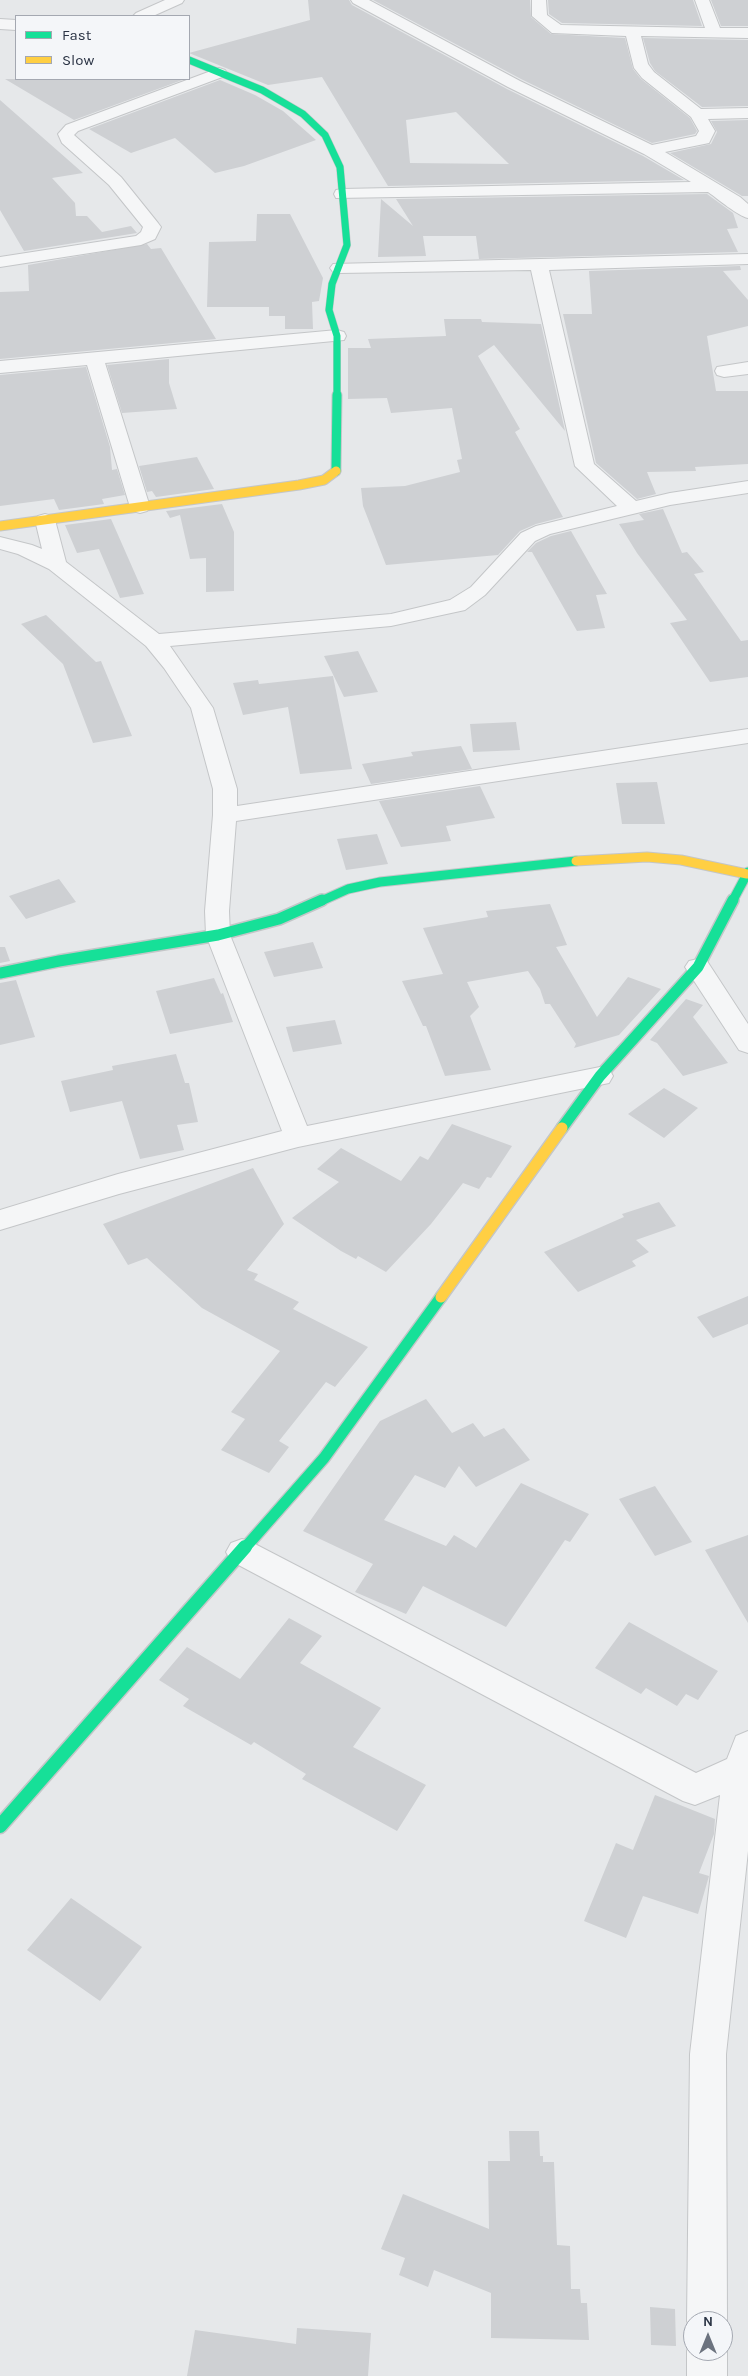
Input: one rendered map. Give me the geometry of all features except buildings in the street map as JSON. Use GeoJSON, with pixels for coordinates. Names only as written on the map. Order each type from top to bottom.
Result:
{"type":"FeatureCollection","features":[{"type":"Feature","properties":{"kind":"street"},"geometry":{"type":"LineString","coordinates":[[143,15],[176,0]]}},
{"type":"Feature","properties":{"kind":"street"},"geometry":{"type":"LineString","coordinates":[[358,0],[514,84],[650,150],[734,201],[748,213]]}},
{"type":"Feature","properties":{"kind":"street"},"geometry":{"type":"LineString","coordinates":[[539,0],[540,16],[557,30],[715,34],[748,33]]}},
{"type":"Feature","properties":{"kind":"street"},"geometry":{"type":"LineString","coordinates":[[702,0],[715,34]]}},
{"type":"Feature","properties":{"kind":"street"},"geometry":{"type":"LineString","coordinates":[[0,24],[15,24]]}},
{"type":"Feature","properties":{"kind":"street"},"geometry":{"type":"LineString","coordinates":[[633,32],[640,65],[648,75],[697,114],[707,131],[703,140],[650,150]]}},
{"type":"Feature","properties":{"kind":"street"},"geometry":{"type":"LineString","coordinates":[[0,526],[299,485],[324,480],[337,470],[337,336],[330,310],[332,284],[340,268],[347,245],[340,167],[325,135],[303,114],[262,90],[190,60]]}},
{"type":"Feature","properties":{"kind":"street"},"geometry":{"type":"LineString","coordinates":[[0,262],[141,240],[149,235],[152,226],[121,188],[68,140],[66,134],[72,128],[219,73]]}},
{"type":"Feature","properties":{"kind":"street"},"geometry":{"type":"LineString","coordinates":[[697,114],[748,113]]}},
{"type":"Feature","properties":{"kind":"street"},"geometry":{"type":"LineString","coordinates":[[342,194],[711,187]]}},
{"type":"Feature","properties":{"kind":"street"},"geometry":{"type":"LineString","coordinates":[[340,268],[748,259]]}},
{"type":"Feature","properties":{"kind":"street"},"geometry":{"type":"LineString","coordinates":[[539,265],[585,466],[632,508]]}},
{"type":"Feature","properties":{"kind":"street"},"geometry":{"type":"LineString","coordinates":[[0,367],[337,336]]}},
{"type":"Feature","properties":{"kind":"street"},"geometry":{"type":"LineString","coordinates":[[94,357],[140,507]]}},
{"type":"Feature","properties":{"kind":"street"},"geometry":{"type":"LineString","coordinates":[[724,371],[748,368]]}},
{"type":"Feature","properties":{"kind":"street"},"geometry":{"type":"LineString","coordinates":[[154,641],[391,620],[457,606],[478,591],[528,536],[543,530],[670,499],[748,487]]}},
{"type":"Feature","properties":{"kind":"street"},"geometry":{"type":"LineString","coordinates":[[45,520],[56,564]]}},
{"type":"Feature","properties":{"kind":"street"},"geometry":{"type":"LineString","coordinates":[[0,543],[25,549],[56,564],[154,641],[173,664],[202,708],[225,789],[226,815],[217,911],[218,935],[298,1137]]}},
{"type":"Feature","properties":{"kind":"street"},"geometry":{"type":"LineString","coordinates":[[226,815],[748,736]]}},
{"type":"Feature","properties":{"kind":"street"},"geometry":{"type":"LineString","coordinates":[[0,973],[59,961],[218,935],[279,919],[348,889],[380,882],[608,858],[647,857],[681,860],[747,873],[698,967],[600,1076],[324,1458],[0,1826]]}},
{"type":"Feature","properties":{"kind":"street"},"geometry":{"type":"LineString","coordinates":[[698,967],[748,1044]]}},
{"type":"Feature","properties":{"kind":"street"},"geometry":{"type":"LineString","coordinates":[[0,1220],[118,1184],[298,1137],[600,1076]]}},
{"type":"Feature","properties":{"kind":"street"},"geometry":{"type":"LineString","coordinates":[[242,1552],[695,1790],[744,1758]]}},
{"type":"Feature","properties":{"kind":"street"},"geometry":{"type":"LineString","coordinates":[[707,2311],[708,2054],[744,1758]]}},
{"type":"Feature","properties":{"kind":"street"},"geometry":{"type":"LineString","coordinates":[[707,2361],[707,2376]]}},
{"type":"Feature","properties":{"kind":"traffic: fast"},"geometry":{"type":"LineString","coordinates":[[190,60],[262,90],[303,114],[325,135],[340,167],[347,245],[332,284],[329,310],[337,336],[336,471]]}},
{"type":"Feature","properties":{"kind":"traffic: fast"},"geometry":{"type":"LineString","coordinates":[[0,973],[59,961],[218,935],[279,919],[348,889],[380,882],[576,861]]}},
{"type":"Feature","properties":{"kind":"traffic: fast"},"geometry":{"type":"LineString","coordinates":[[562,1128],[600,1076],[698,967],[748,872]]}},
{"type":"Feature","properties":{"kind":"traffic: fast"},"geometry":{"type":"LineString","coordinates":[[0,1826],[324,1458],[441,1297]]}},
{"type":"Feature","properties":{"kind":"traffic: slow"},"geometry":{"type":"LineString","coordinates":[[0,526],[299,485],[324,480],[336,471]]}},
{"type":"Feature","properties":{"kind":"traffic: slow"},"geometry":{"type":"LineString","coordinates":[[576,861],[647,857],[681,860],[747,874]]}},
{"type":"Feature","properties":{"kind":"traffic: slow"},"geometry":{"type":"LineString","coordinates":[[441,1297],[562,1128]]}}]}
